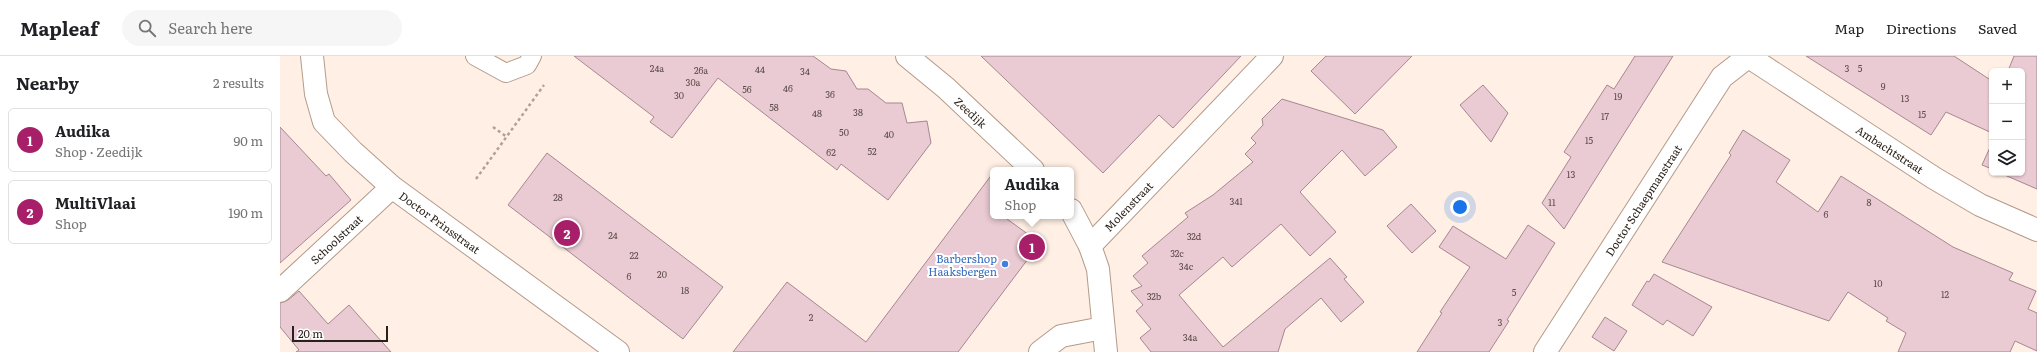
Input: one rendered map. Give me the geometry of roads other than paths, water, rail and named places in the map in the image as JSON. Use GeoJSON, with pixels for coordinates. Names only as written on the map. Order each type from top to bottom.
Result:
{"type":"FeatureCollection","features":[{"type":"Feature","properties":{"kind":"street","name":"Doctor Prinsstraat"},"geometry":{"type":"LineString","coordinates":[[312,56],[316,94],[324,122],[353,152],[392,187],[618,352]]}},
{"type":"Feature","properties":{"kind":"street","name":"Zeedijk"},"geometry":{"type":"LineString","coordinates":[[907,56],[946,88],[1030,167]]}},
{"type":"Feature","properties":{"kind":"street","name":"Molenstraat"},"geometry":{"type":"LineString","coordinates":[[1090,246],[1272,56]]}},
{"type":"Feature","properties":{"kind":"street","name":"Ambachtstraat"},"geometry":{"type":"LineString","coordinates":[[1749,56],[1934,178],[1980,205],[2037,230]]}},
{"type":"Feature","properties":{"kind":"street","name":"Doctor Schaepmanstraat"},"geometry":{"type":"LineString","coordinates":[[1545,352],[1722,77],[1749,56]]}},
{"type":"Feature","properties":{"kind":"street","name":"Schoolstraat"},"geometry":{"type":"LineString","coordinates":[[280,291],[392,187]]}},
{"type":"Feature","properties":{"kind":"street"},"geometry":{"type":"LineString","coordinates":[[1074,216],[1090,246],[1098,269],[1106,352]]}},
{"type":"Feature","properties":{"kind":"street"},"geometry":{"type":"LineString","coordinates":[[1040,352],[1061,336],[1103,328]]}},
{"type":"Feature","properties":{"kind":"lane"},"geometry":{"type":"LineString","coordinates":[[475,56],[506,73],[530,60]]}},
{"type":"Feature","properties":{"kind":"place","name":"MultiVlaai"},"geometry":{"type":"Point","coordinates":[567,233]}},
{"type":"Feature","properties":{"kind":"place","name":"Audika"},"geometry":{"type":"Point","coordinates":[1032,247]}},
{"type":"Feature","properties":{"kind":"place","name":"Barbershop Haaksbergen"},"geometry":{"type":"Point","coordinates":[1005,264]}}]}
